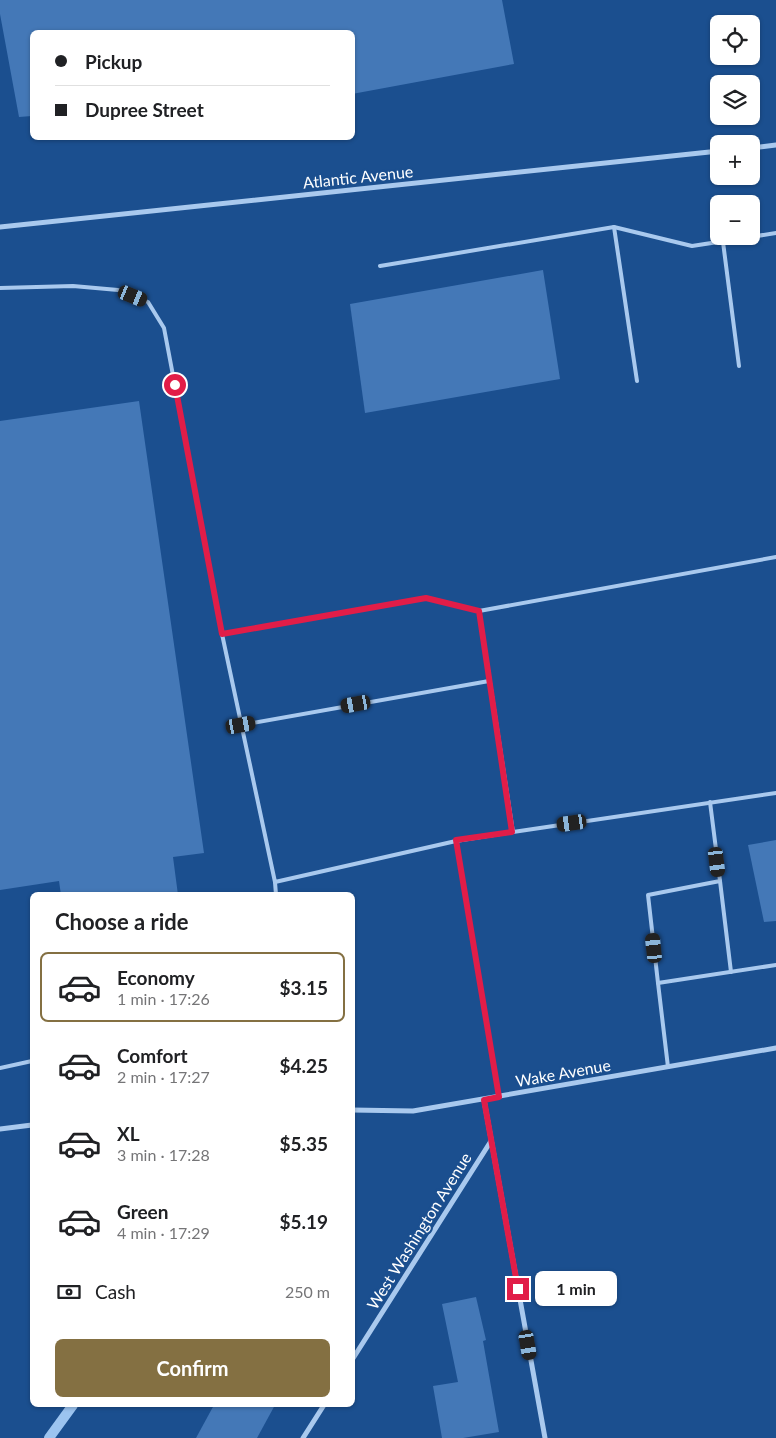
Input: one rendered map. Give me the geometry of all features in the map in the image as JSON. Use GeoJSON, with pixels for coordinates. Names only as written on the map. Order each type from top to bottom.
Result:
{"type":"FeatureCollection","features":[{"type":"Feature","properties":{"kind":"street"},"geometry":{"type":"LineString","coordinates":[[760,147],[776,145]]}},
{"type":"Feature","properties":{"kind":"street","name":"Atlantic Avenue"},"geometry":{"type":"LineString","coordinates":[[0,227],[710,153]]}},
{"type":"Feature","properties":{"kind":"street","name":"Wake Avenue"},"geometry":{"type":"LineString","coordinates":[[355,1110],[413,1111],[776,1048]]}},
{"type":"Feature","properties":{"kind":"street"},"geometry":{"type":"LineString","coordinates":[[484,1100],[545,1438]]}},
{"type":"Feature","properties":{"kind":"street"},"geometry":{"type":"LineString","coordinates":[[0,1129],[30,1125]]}},
{"type":"Feature","properties":{"kind":"street","name":"West Washington Avenue"},"geometry":{"type":"LineString","coordinates":[[355,1355],[491,1140]]}},
{"type":"Feature","properties":{"kind":"street"},"geometry":{"type":"LineString","coordinates":[[303,1438],[323,1407]]}},
{"type":"Feature","properties":{"kind":"lane"},"geometry":{"type":"LineString","coordinates":[[380,266],[614,227],[692,246],[710,244]]}},
{"type":"Feature","properties":{"kind":"lane"},"geometry":{"type":"LineString","coordinates":[[614,227],[637,381]]}},
{"type":"Feature","properties":{"kind":"lane"},"geometry":{"type":"LineString","coordinates":[[760,236],[776,233]]}},
{"type":"Feature","properties":{"kind":"lane"},"geometry":{"type":"LineString","coordinates":[[723,245],[739,366]]}},
{"type":"Feature","properties":{"kind":"lane"},"geometry":{"type":"LineString","coordinates":[[0,288],[73,286],[118,290],[148,302],[164,328],[222,634],[276,892]]}},
{"type":"Feature","properties":{"kind":"lane"},"geometry":{"type":"LineString","coordinates":[[222,634],[426,598],[479,611],[776,557]]}},
{"type":"Feature","properties":{"kind":"lane"},"geometry":{"type":"LineString","coordinates":[[479,611],[512,832]]}},
{"type":"Feature","properties":{"kind":"lane"},"geometry":{"type":"LineString","coordinates":[[241,725],[489,681]]}},
{"type":"Feature","properties":{"kind":"lane"},"geometry":{"type":"LineString","coordinates":[[275,882],[456,840],[776,793]]}},
{"type":"Feature","properties":{"kind":"lane"},"geometry":{"type":"LineString","coordinates":[[710,802],[731,972]]}},
{"type":"Feature","properties":{"kind":"lane"},"geometry":{"type":"LineString","coordinates":[[456,840],[499,1097]]}},
{"type":"Feature","properties":{"kind":"lane"},"geometry":{"type":"LineString","coordinates":[[668,1067],[648,895],[720,881]]}},
{"type":"Feature","properties":{"kind":"lane"},"geometry":{"type":"LineString","coordinates":[[658,984],[776,965]]}},
{"type":"Feature","properties":{"kind":"lane"},"geometry":{"type":"LineString","coordinates":[[0,1068],[30,1061]]}},
{"type":"Feature","properties":{"kind":"building"},"geometry":{"type":"Polygon","coordinates":[[[0,0],[502,0],[514,64],[355,93],[355,30],[30,30],[30,116],[19,117],[0,14],[0,0]]]}},
{"type":"Feature","properties":{"kind":"building"},"geometry":{"type":"Polygon","coordinates":[[[543,270],[560,379],[365,413],[350,304],[543,270]]]}},
{"type":"Feature","properties":{"kind":"building"},"geometry":{"type":"Polygon","coordinates":[[[139,401],[204,853],[173,857],[178,892],[61,892],[59,881],[0,890],[0,421],[139,401]]]}},
{"type":"Feature","properties":{"kind":"building"},"geometry":{"type":"Polygon","coordinates":[[[776,840],[776,921],[764,922],[748,845],[776,840]]]}},
{"type":"Feature","properties":{"kind":"building"},"geometry":{"type":"Polygon","coordinates":[[[476,1297],[486,1340],[483,1341],[499,1432],[463,1438],[442,1438],[433,1386],[458,1382],[442,1304],[476,1297]]]}},
{"type":"Feature","properties":{"kind":"building"},"geometry":{"type":"Polygon","coordinates":[[[213,1407],[274,1407],[257,1438],[196,1438],[213,1407]]]}},
{"type":"Feature","properties":{"kind":"waterway"},"geometry":{"type":"LineString","coordinates":[[49,1438],[72,1407]]}},
{"type":"Feature","properties":{"kind":"route"},"geometry":{"type":"LineString","coordinates":[[175,385],[222,634],[426,598],[479,611],[512,832],[456,840],[499,1097],[484,1100],[518,1289]]}}]}
